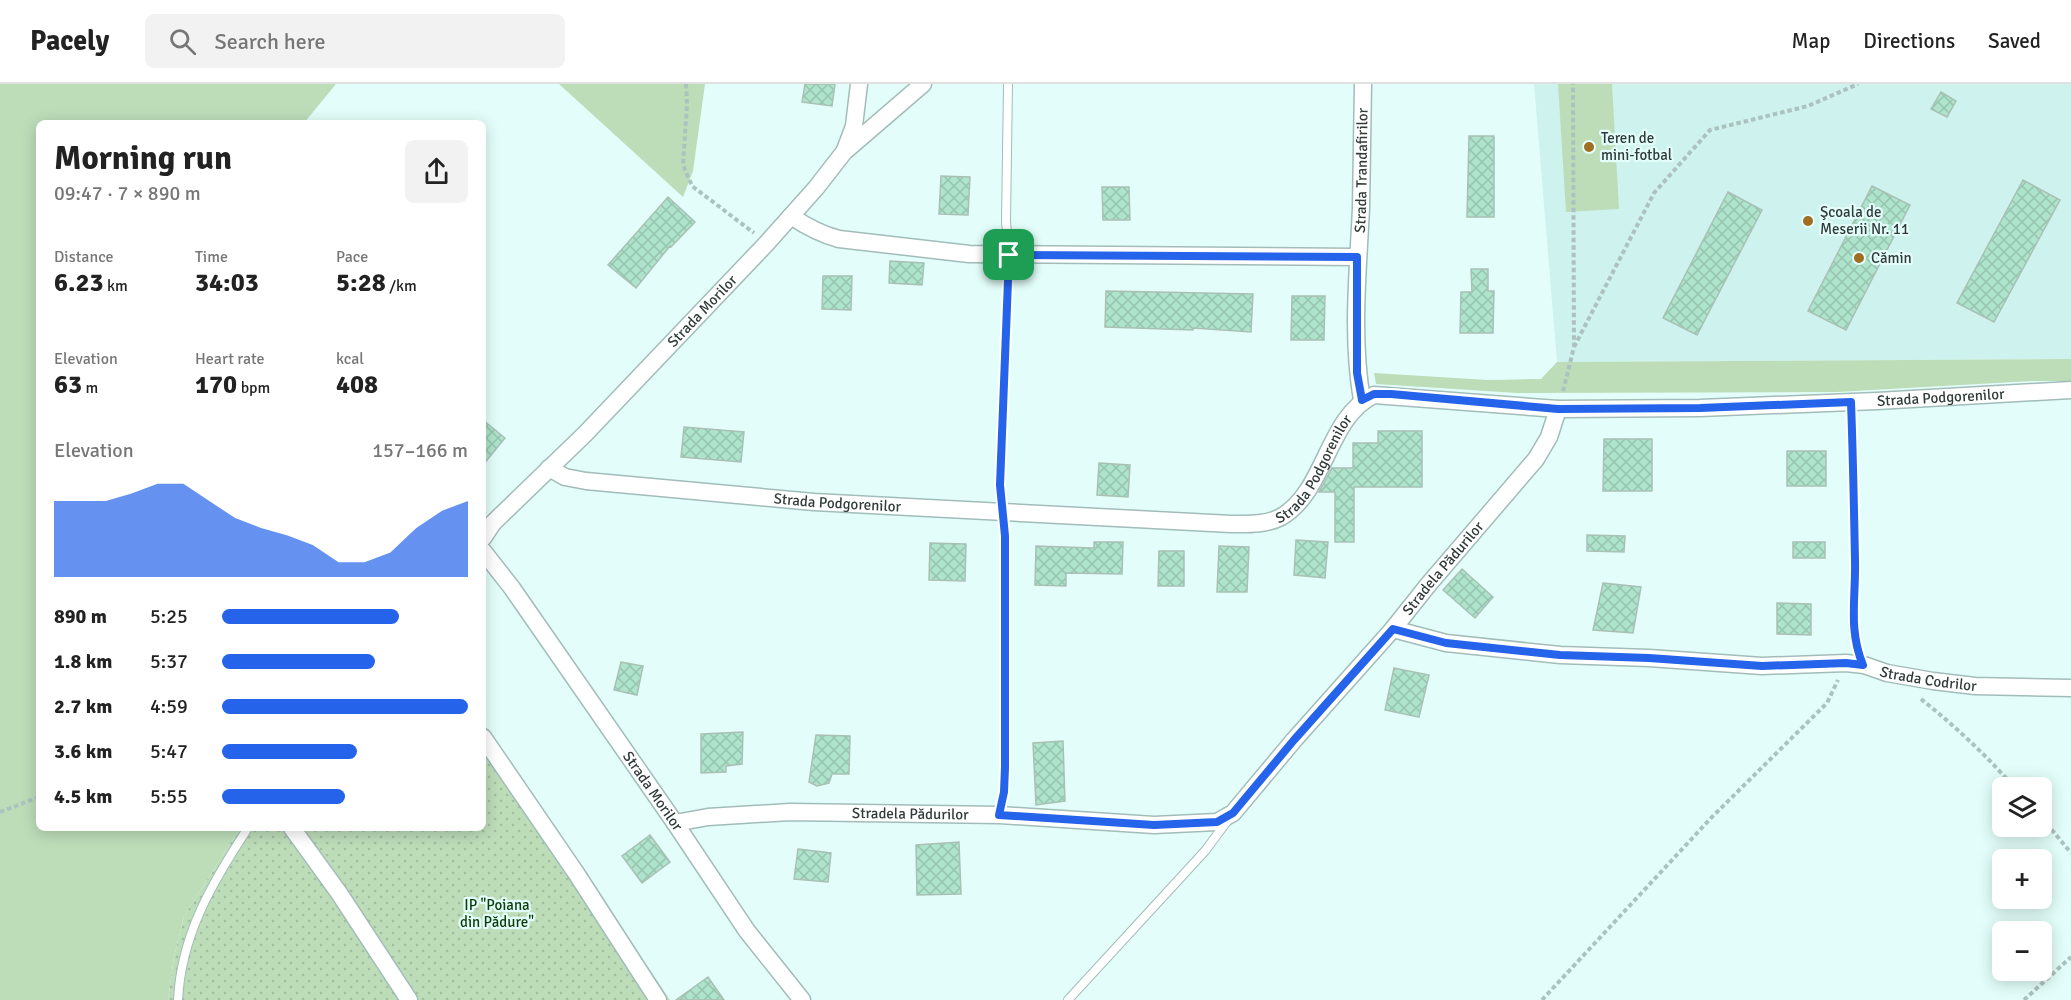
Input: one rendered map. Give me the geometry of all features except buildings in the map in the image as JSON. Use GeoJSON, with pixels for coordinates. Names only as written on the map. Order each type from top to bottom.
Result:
{"type":"FeatureCollection","features":[{"type":"Feature","properties":{"kind":"street"},"geometry":{"type":"LineString","coordinates":[[844,152],[854,126],[859,84]]}},
{"type":"Feature","properties":{"kind":"street","name":"Strada Morilor"},"geometry":{"type":"LineString","coordinates":[[486,534],[493,523],[585,434],[767,243],[844,152],[923,84]]}},
{"type":"Feature","properties":{"kind":"street","name":"Strada Trandafirilor"},"geometry":{"type":"LineString","coordinates":[[1362,400],[1357,373],[1357,257],[1361,207],[1363,84]]}},
{"type":"Feature","properties":{"kind":"street"},"geometry":{"type":"LineString","coordinates":[[791,216],[808,228],[839,239],[969,254],[1357,257]]}},
{"type":"Feature","properties":{"kind":"street","name":"Strada Podgorenilor"},"geometry":{"type":"LineString","coordinates":[[549,468],[565,477],[616,485],[814,502],[1231,524],[1257,523],[1279,518],[1296,505],[1349,415],[1362,400],[1374,394],[1558,409],[1700,408],[2071,390]]}},
{"type":"Feature","properties":{"kind":"street","name":"Stradela Pădurilor"},"geometry":{"type":"LineString","coordinates":[[675,823],[708,817],[790,812],[999,815],[1154,825],[1217,822],[1233,813],[1294,740],[1393,629],[1536,459],[1549,437],[1558,409]]}},
{"type":"Feature","properties":{"kind":"street","name":"Strada Morilor"},"geometry":{"type":"LineString","coordinates":[[486,555],[512,588],[747,931],[802,1000]]}},
{"type":"Feature","properties":{"kind":"street","name":"Strada Codrilor"},"geometry":{"type":"LineString","coordinates":[[1393,629],[1446,643],[1560,655],[1649,658],[1762,666],[1846,663],[1863,665],[1887,673],[1975,686],[2071,688]]}},
{"type":"Feature","properties":{"kind":"street"},"geometry":{"type":"LineString","coordinates":[[486,741],[576,873],[658,1000]]}},
{"type":"Feature","properties":{"kind":"street"},"geometry":{"type":"LineString","coordinates":[[294,831],[339,893],[409,1000]]}},
{"type":"Feature","properties":{"kind":"lane"},"geometry":{"type":"LineString","coordinates":[[999,815],[1004,792],[1005,767],[1005,536],[1000,485],[1009,255],[1006,221],[1008,84]]}},
{"type":"Feature","properties":{"kind":"lane"},"geometry":{"type":"LineString","coordinates":[[1851,402],[1855,563],[1853,625],[1854,639],[1863,665]]}},
{"type":"Feature","properties":{"kind":"lane"},"geometry":{"type":"LineString","coordinates":[[1068,1000],[1205,851],[1233,813]]}},
{"type":"Feature","properties":{"kind":"lane"},"geometry":{"type":"LineString","coordinates":[[178,1000],[187,947],[203,902],[223,866],[247,831]]}},
{"type":"Feature","properties":{"kind":"path"},"geometry":{"type":"LineString","coordinates":[[686,84],[683,165],[692,186],[767,243]]}},
{"type":"Feature","properties":{"kind":"path"},"geometry":{"type":"LineString","coordinates":[[1573,84],[1574,347]]}},
{"type":"Feature","properties":{"kind":"path"},"geometry":{"type":"LineString","coordinates":[[1558,409],[1574,347],[1654,193],[1710,130],[1808,106],[1858,84]]}},
{"type":"Feature","properties":{"kind":"path"},"geometry":{"type":"LineString","coordinates":[[1542,1000],[1711,818],[1827,703],[1846,663]]}},
{"type":"Feature","properties":{"kind":"path"},"geometry":{"type":"LineString","coordinates":[[1919,697],[1954,725],[2005,777]]}},
{"type":"Feature","properties":{"kind":"path"},"geometry":{"type":"LineString","coordinates":[[0,813],[36,798]]}},
{"type":"Feature","properties":{"kind":"path"},"geometry":{"type":"LineString","coordinates":[[2052,830],[2071,853]]}},
{"type":"Feature","properties":{"kind":"path"},"geometry":{"type":"LineString","coordinates":[[2024,1000],[2071,957]]}},
{"type":"Feature","properties":{"kind":"shaded area","name":"Şcoala de Meserii Nr. 11"},"geometry":{"type":"Polygon","coordinates":[[[1534,84],[2071,84],[2071,359],[1557,362],[1534,84]]]}},
{"type":"Feature","properties":{"kind":"green space"},"geometry":{"type":"Polygon","coordinates":[[[0,84],[336,84],[306,120],[36,120],[36,831],[238,831],[184,916],[174,957],[168,1000],[0,1000],[0,84]]]}},
{"type":"Feature","properties":{"kind":"green space"},"geometry":{"type":"Polygon","coordinates":[[[559,84],[705,84],[693,171],[683,197],[559,84]]]}},
{"type":"Feature","properties":{"kind":"green space","name":"Teren de mini-fotbal"},"geometry":{"type":"Polygon","coordinates":[[[1558,84],[1612,84],[1619,209],[1566,212],[1558,84]]]}},
{"type":"Feature","properties":{"kind":"green space"},"geometry":{"type":"Polygon","coordinates":[[[2071,359],[2071,381],[2032,381],[1837,392],[1517,393],[1376,384],[1374,373],[1488,380],[1541,379],[1557,362],[2071,359]]]}},
{"type":"Feature","properties":{"kind":"green space","name":"IP \"Poiana din Pădure\""},"geometry":{"type":"Polygon","coordinates":[[[486,727],[670,1000],[168,1000],[174,957],[184,916],[238,831],[486,831],[486,727]]]}},
{"type":"Feature","properties":{"kind":"place","name":"Teren de mini-fotbal"},"geometry":{"type":"Point","coordinates":[1589,147]}},
{"type":"Feature","properties":{"kind":"place","name":"Şcoala de Meserii Nr. 11"},"geometry":{"type":"Point","coordinates":[1808,221]}},
{"type":"Feature","properties":{"kind":"place","name":"Cămin"},"geometry":{"type":"Point","coordinates":[1859,258]}},
{"type":"Feature","properties":{"kind":"route"},"geometry":{"type":"LineString","coordinates":[[1009,255],[1357,257],[1357,373],[1362,400],[1374,394],[1391,394],[1558,409],[1700,408],[1851,402],[1855,563],[1853,625],[1854,639],[1863,665],[1846,663],[1762,666],[1649,658],[1560,655],[1446,643],[1393,629],[1294,740],[1233,813],[1217,822],[1154,825],[999,815],[1004,792],[1005,767],[1005,536],[1000,485],[1009,255]]}}]}
